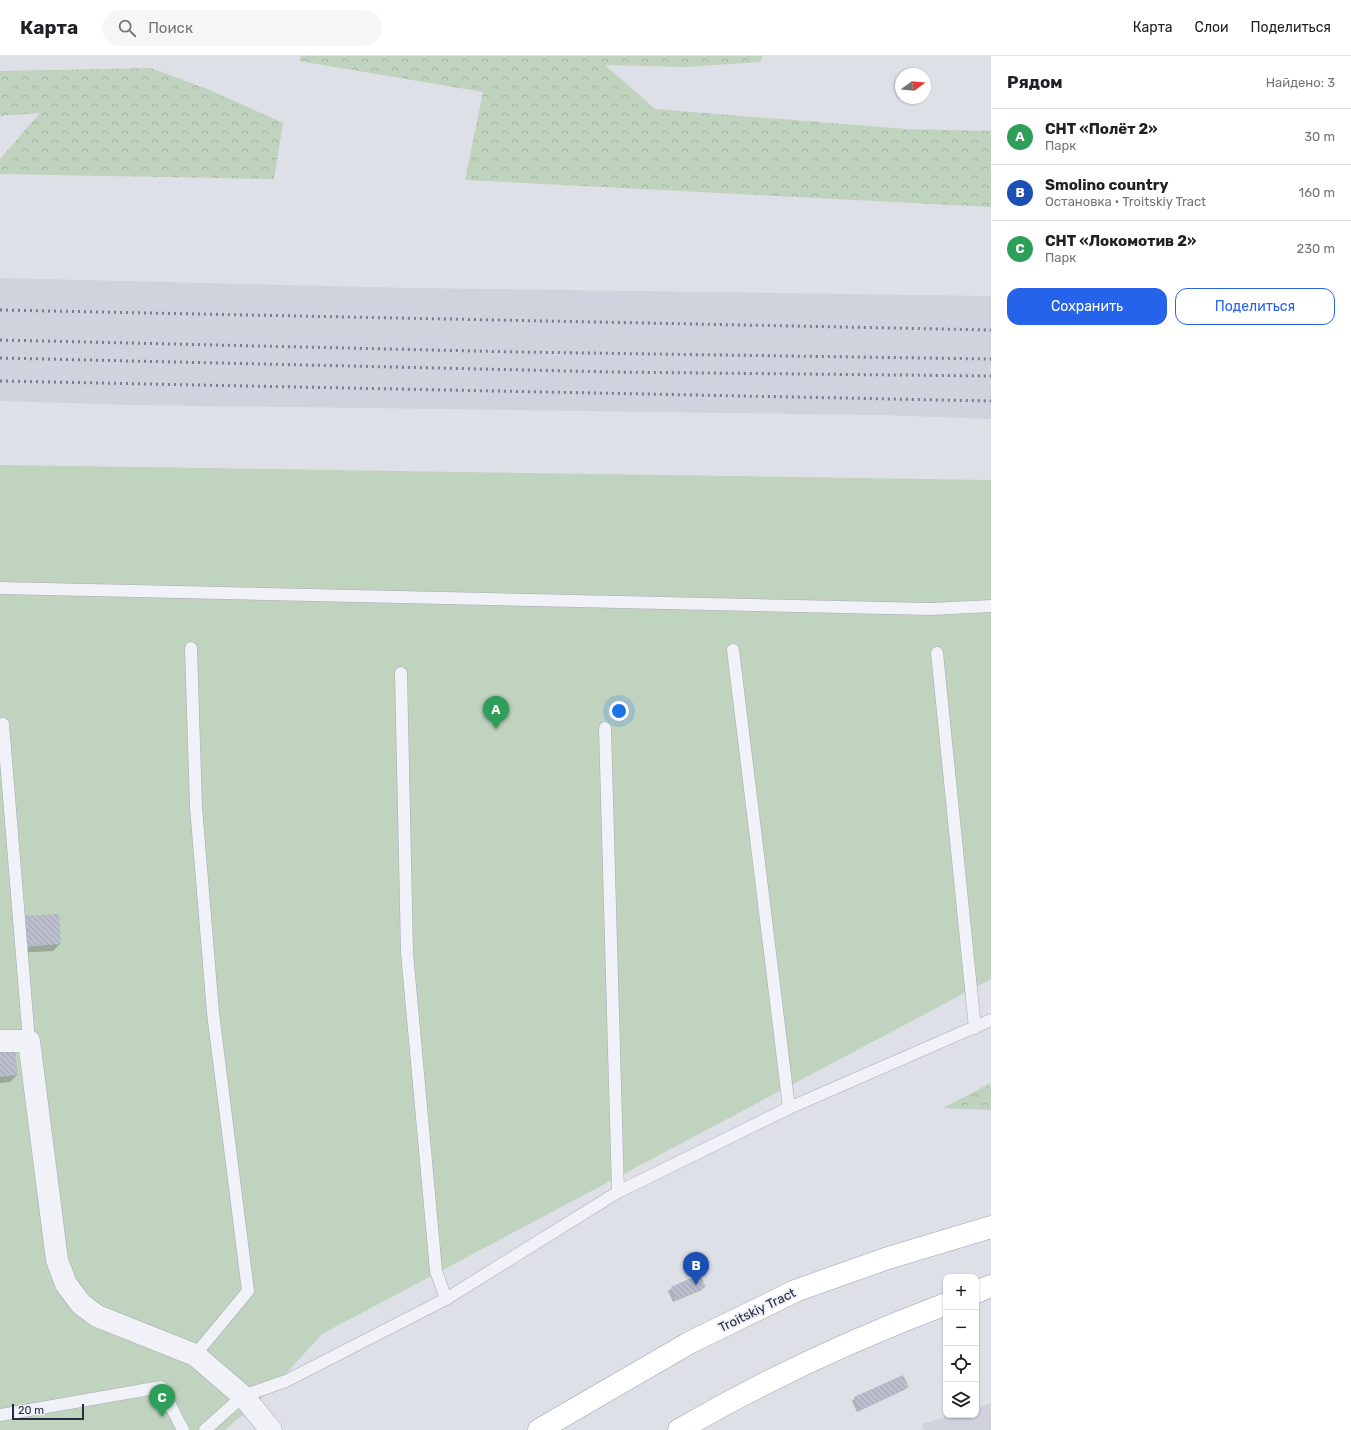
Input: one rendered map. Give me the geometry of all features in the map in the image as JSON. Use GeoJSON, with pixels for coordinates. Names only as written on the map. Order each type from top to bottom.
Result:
{"type":"FeatureCollection","features":[{"type":"Feature","properties":{"kind":"main road","name":"Troitskiy Tract"},"geometry":{"type":"LineString","coordinates":[[539,1430],[689,1343],[795,1291],[885,1258],[991,1227]]}},
{"type":"Feature","properties":{"kind":"main road"},"geometry":{"type":"LineString","coordinates":[[979,1291],[991,1286]]}},
{"type":"Feature","properties":{"kind":"main road"},"geometry":{"type":"LineString","coordinates":[[679,1430],[738,1396],[813,1359],[847,1343],[943,1305]]}},
{"type":"Feature","properties":{"kind":"street"},"geometry":{"type":"LineString","coordinates":[[0,1041],[29,1041],[57,1260],[66,1284],[81,1304],[97,1316],[195,1355],[243,1396],[271,1430]]}},
{"type":"Feature","properties":{"kind":"lane"},"geometry":{"type":"LineString","coordinates":[[0,588],[931,609],[991,606]]}},
{"type":"Feature","properties":{"kind":"lane"},"geometry":{"type":"LineString","coordinates":[[190,648],[196,808],[213,1013],[248,1291],[195,1355]]}},
{"type":"Feature","properties":{"kind":"lane"},"geometry":{"type":"LineString","coordinates":[[733,650],[789,1108]]}},
{"type":"Feature","properties":{"kind":"lane"},"geometry":{"type":"LineString","coordinates":[[937,653],[974,1028]]}},
{"type":"Feature","properties":{"kind":"lane"},"geometry":{"type":"LineString","coordinates":[[401,673],[407,953],[436,1271],[446,1299]]}},
{"type":"Feature","properties":{"kind":"lane"},"geometry":{"type":"LineString","coordinates":[[3,724],[29,1041]]}},
{"type":"Feature","properties":{"kind":"lane"},"geometry":{"type":"LineString","coordinates":[[605,728],[618,1192]]}},
{"type":"Feature","properties":{"kind":"lane"},"geometry":{"type":"LineString","coordinates":[[205,1430],[243,1396],[286,1381],[446,1299],[618,1192],[789,1108],[991,1020]]}},
{"type":"Feature","properties":{"kind":"lane"},"geometry":{"type":"LineString","coordinates":[[0,1415],[161,1387],[183,1430]]}},
{"type":"Feature","properties":{"kind":"shaded area"},"geometry":{"type":"Polygon","coordinates":[[[0,278],[413,288],[991,296],[991,419],[881,415],[133,405],[0,401],[0,278]]]}},
{"type":"Feature","properties":{"kind":"shaded area"},"geometry":{"type":"Polygon","coordinates":[[[991,1403],[991,1430],[924,1430],[922,1424],[943,1418],[979,1418],[979,1407],[991,1403]]]}},
{"type":"Feature","properties":{"kind":"green space"},"geometry":{"type":"Polygon","coordinates":[[[301,56],[763,56],[760,62],[684,67],[605,65],[655,109],[907,129],[991,131],[991,207],[465,180],[483,92],[299,61],[301,56]]]}},
{"type":"Feature","properties":{"kind":"green space"},"geometry":{"type":"Polygon","coordinates":[[[151,68],[210,90],[283,123],[274,179],[0,174],[0,159],[40,113],[0,116],[0,71],[151,68]]]}},
{"type":"Feature","properties":{"kind":"green space"},"geometry":{"type":"Polygon","coordinates":[[[0,465],[991,480],[991,979],[322,1334],[273,1388],[225,1430],[0,1430],[0,465]]]}},
{"type":"Feature","properties":{"kind":"green space"},"geometry":{"type":"Polygon","coordinates":[[[991,1083],[991,1110],[943,1108],[991,1083]]]}},
{"type":"Feature","properties":{"kind":"building"},"geometry":{"type":"Polygon","coordinates":[[[59,914],[61,944],[24,947],[22,916],[59,914]]]}},
{"type":"Feature","properties":{"kind":"building"},"geometry":{"type":"Polygon","coordinates":[[[15,1051],[18,1075],[0,1077],[0,1052],[15,1051]]]}},
{"type":"Feature","properties":{"kind":"building"},"geometry":{"type":"Polygon","coordinates":[[[700,1274],[706,1287],[676,1300],[671,1287],[700,1274]]]}},
{"type":"Feature","properties":{"kind":"building"},"geometry":{"type":"Polygon","coordinates":[[[903,1375],[909,1387],[860,1410],[854,1397],[903,1375]]]}},
{"type":"Feature","properties":{"kind":"railway"},"geometry":{"type":"LineString","coordinates":[[0,310],[991,330]]}},
{"type":"Feature","properties":{"kind":"railway"},"geometry":{"type":"LineString","coordinates":[[0,340],[518,352],[991,359]]}},
{"type":"Feature","properties":{"kind":"railway"},"geometry":{"type":"LineString","coordinates":[[0,358],[612,372],[991,376]]}},
{"type":"Feature","properties":{"kind":"railway"},"geometry":{"type":"LineString","coordinates":[[0,381],[991,401]]}},
{"type":"Feature","properties":{"kind":"place","name":"СНТ «Полёт 2»"},"geometry":{"type":"Point","coordinates":[496,729]}},
{"type":"Feature","properties":{"kind":"place","name":"Smolino country"},"geometry":{"type":"Point","coordinates":[696,1285]}},
{"type":"Feature","properties":{"kind":"place","name":"СНТ «Локомотив 2»"},"geometry":{"type":"Point","coordinates":[162,1417]}}]}
